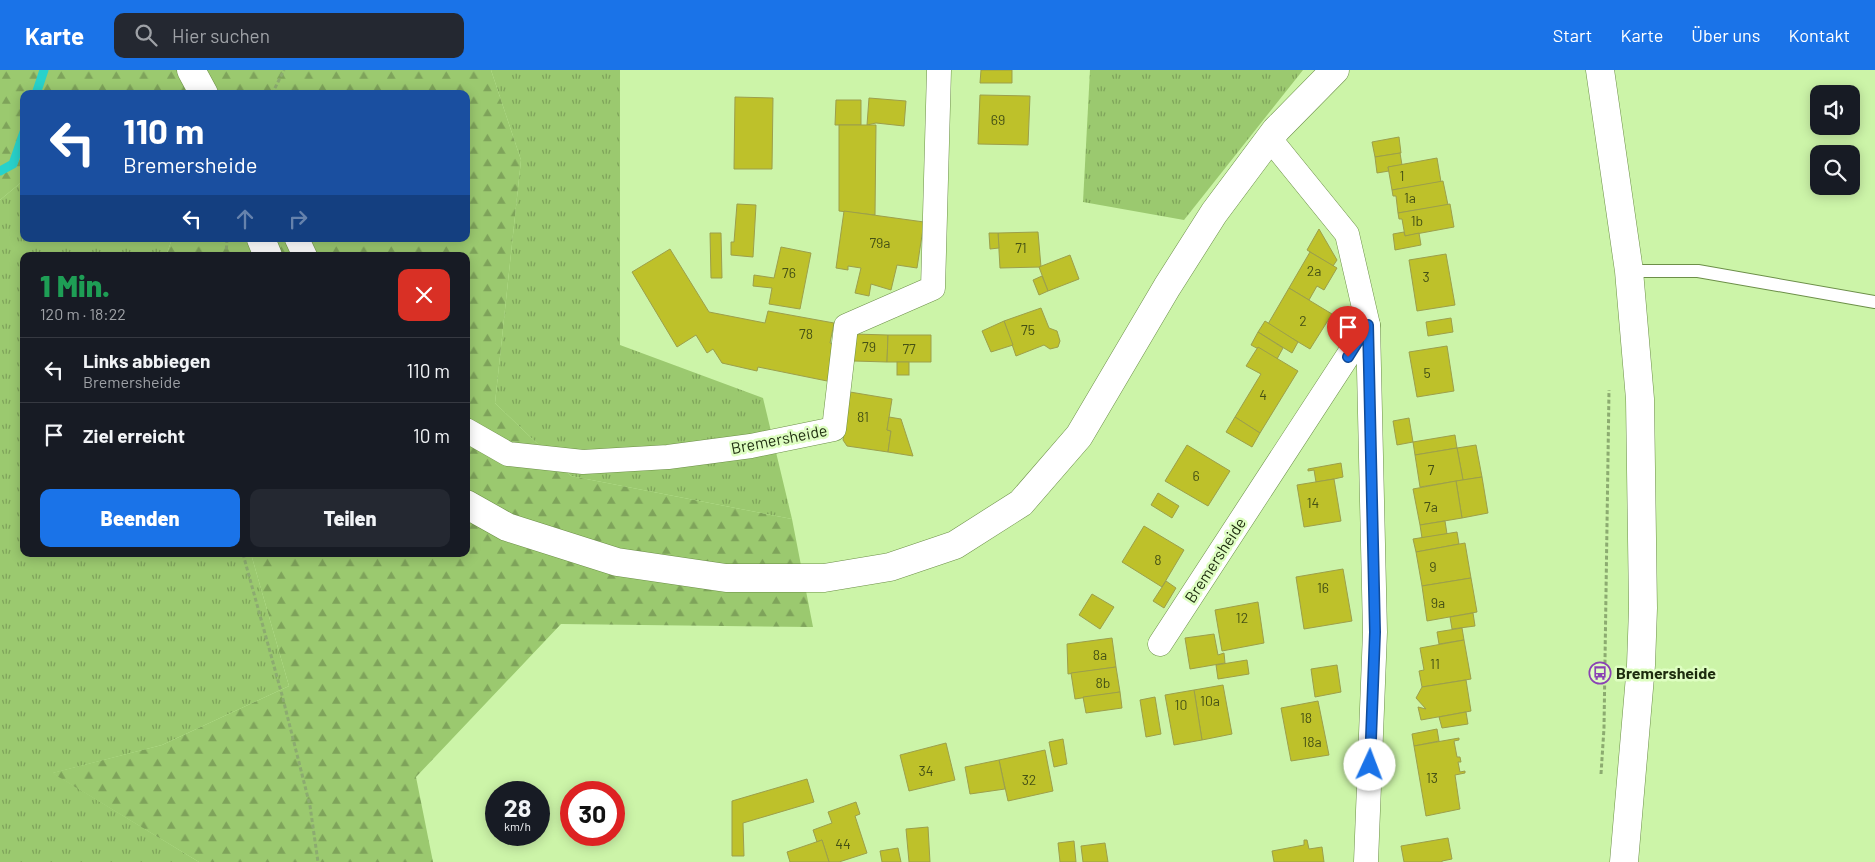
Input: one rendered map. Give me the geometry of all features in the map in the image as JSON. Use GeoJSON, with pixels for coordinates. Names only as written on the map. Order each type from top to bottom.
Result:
{"type":"FeatureCollection","features":[{"type":"Feature","properties":{"kind":"street"},"geometry":{"type":"LineString","coordinates":[[191,70],[202,90]]}},
{"type":"Feature","properties":{"kind":"street","name":"Bremersheide"},"geometry":{"type":"LineString","coordinates":[[470,432],[508,454],[583,462],[668,456],[751,446],[834,429],[846,326],[933,288],[939,70]]}},
{"type":"Feature","properties":{"kind":"street"},"geometry":{"type":"LineString","coordinates":[[470,506],[507,527],[617,562],[726,578],[824,578],[890,567],[955,545],[1021,503],[1079,436],[1214,213],[1270,139],[1335,70]]}},
{"type":"Feature","properties":{"kind":"street"},"geometry":{"type":"LineString","coordinates":[[1600,70],[1629,271],[1640,399],[1643,608],[1641,665],[1624,862]]}},
{"type":"Feature","properties":{"kind":"street"},"geometry":{"type":"LineString","coordinates":[[1270,139],[1347,234],[1368,325],[1375,632],[1366,862]]}},
{"type":"Feature","properties":{"kind":"street","name":"Bremersheide"},"geometry":{"type":"LineString","coordinates":[[1160,644],[1368,325]]}},
{"type":"Feature","properties":{"kind":"lane"},"geometry":{"type":"LineString","coordinates":[[1629,271],[1698,271],[1875,302]]}},
{"type":"Feature","properties":{"kind":"path"},"geometry":{"type":"LineString","coordinates":[[274,90],[284,70]]}},
{"type":"Feature","properties":{"kind":"path"},"geometry":{"type":"LineString","coordinates":[[1601,776],[1604,728],[1609,386]]}},
{"type":"Feature","properties":{"kind":"path"},"geometry":{"type":"LineString","coordinates":[[244,557],[310,806],[318,862]]}},
{"type":"Feature","properties":{"kind":"green space"},"geometry":{"type":"Polygon","coordinates":[[[0,70],[491,70],[521,160],[495,403],[571,476],[792,519],[813,627],[561,624],[416,777],[433,862],[199,862],[52,773],[162,745],[289,686],[252,557],[470,557],[470,252],[167,252],[171,242],[470,242],[470,90],[20,90],[20,183],[0,200],[0,70]]]}},
{"type":"Feature","properties":{"kind":"green space"},"geometry":{"type":"Polygon","coordinates":[[[491,70],[620,70],[620,345],[763,398],[792,519],[571,476],[495,403],[521,160],[491,70]]]}},
{"type":"Feature","properties":{"kind":"green space"},"geometry":{"type":"Polygon","coordinates":[[[1090,70],[1303,70],[1184,220],[1083,202],[1090,70]]]}},
{"type":"Feature","properties":{"kind":"green space"},"geometry":{"type":"Polygon","coordinates":[[[20,183],[20,242],[171,242],[167,252],[20,252],[20,557],[252,557],[289,686],[162,745],[53,773],[199,862],[0,862],[0,200],[20,183]]]}},
{"type":"Feature","properties":{"kind":"building"},"geometry":{"type":"Polygon","coordinates":[[[981,70],[1012,70],[1012,83],[980,83],[981,70]]]}},
{"type":"Feature","properties":{"kind":"building"},"geometry":{"type":"Polygon","coordinates":[[[980,95],[1030,96],[1028,145],[978,144],[980,95]]]}},
{"type":"Feature","properties":{"kind":"building"},"geometry":{"type":"Polygon","coordinates":[[[735,97],[773,98],[772,169],[734,169],[735,97]]]}},
{"type":"Feature","properties":{"kind":"building"},"geometry":{"type":"Polygon","coordinates":[[[869,98],[906,101],[904,126],[876,123],[867,125],[869,98]]]}},
{"type":"Feature","properties":{"kind":"building"},"geometry":{"type":"Polygon","coordinates":[[[836,100],[861,100],[861,125],[835,125],[836,100]]]}},
{"type":"Feature","properties":{"kind":"building"},"geometry":{"type":"Polygon","coordinates":[[[839,125],[876,125],[875,215],[839,211],[839,125]]]}},
{"type":"Feature","properties":{"kind":"building"},"geometry":{"type":"Polygon","coordinates":[[[1399,137],[1401,153],[1375,157],[1372,142],[1399,137]]]}},
{"type":"Feature","properties":{"kind":"building"},"geometry":{"type":"Polygon","coordinates":[[[1400,153],[1402,165],[1388,167],[1389,171],[1377,173],[1375,157],[1400,153]]]}},
{"type":"Feature","properties":{"kind":"building"},"geometry":{"type":"Polygon","coordinates":[[[1437,158],[1441,182],[1392,190],[1388,167],[1437,158]]]}},
{"type":"Feature","properties":{"kind":"building"},"geometry":{"type":"Polygon","coordinates":[[[1443,181],[1448,205],[1398,213],[1396,196],[1393,196],[1392,190],[1443,181]]]}},
{"type":"Feature","properties":{"kind":"building"},"geometry":{"type":"Polygon","coordinates":[[[737,204],[756,205],[753,257],[731,255],[731,242],[734,242],[737,204]]]}},
{"type":"Feature","properties":{"kind":"building"},"geometry":{"type":"Polygon","coordinates":[[[1450,204],[1454,227],[1405,236],[1402,219],[1399,219],[1398,213],[1450,204]]]}},
{"type":"Feature","properties":{"kind":"building"},"geometry":{"type":"Polygon","coordinates":[[[844,211],[924,222],[917,268],[897,265],[891,290],[871,284],[869,296],[855,293],[861,268],[848,266],[848,270],[836,268],[844,211]]]}},
{"type":"Feature","properties":{"kind":"building"},"geometry":{"type":"Polygon","coordinates":[[[1319,229],[1337,260],[1333,266],[1307,250],[1319,229]]]}},
{"type":"Feature","properties":{"kind":"building"},"geometry":{"type":"Polygon","coordinates":[[[1038,232],[1041,267],[1000,268],[998,233],[1038,232]]]}},
{"type":"Feature","properties":{"kind":"building"},"geometry":{"type":"Polygon","coordinates":[[[1404,232],[1405,236],[1419,233],[1421,245],[1395,250],[1393,234],[1404,232]]]}},
{"type":"Feature","properties":{"kind":"building"},"geometry":{"type":"Polygon","coordinates":[[[710,233],[721,233],[722,278],[711,278],[710,233]]]}},
{"type":"Feature","properties":{"kind":"building"},"geometry":{"type":"Polygon","coordinates":[[[989,233],[998,233],[999,248],[990,249],[989,233]]]}},
{"type":"Feature","properties":{"kind":"building"},"geometry":{"type":"Polygon","coordinates":[[[781,247],[811,253],[800,309],[769,304],[772,288],[753,286],[754,275],[774,278],[781,247]]]}},
{"type":"Feature","properties":{"kind":"building"},"geometry":{"type":"Polygon","coordinates":[[[670,249],[709,312],[765,323],[768,311],[834,323],[830,343],[838,345],[832,382],[758,367],[757,371],[722,363],[713,349],[707,353],[696,335],[677,347],[632,272],[670,249]]]}},
{"type":"Feature","properties":{"kind":"building"},"geometry":{"type":"Polygon","coordinates":[[[1310,252],[1337,268],[1324,290],[1317,286],[1309,300],[1289,288],[1310,252]]]}},
{"type":"Feature","properties":{"kind":"building"},"geometry":{"type":"Polygon","coordinates":[[[1446,254],[1455,305],[1417,311],[1409,260],[1446,254]]]}},
{"type":"Feature","properties":{"kind":"building"},"geometry":{"type":"Polygon","coordinates":[[[1070,255],[1079,279],[1048,291],[1039,267],[1070,255]]]}},
{"type":"Feature","properties":{"kind":"building"},"geometry":{"type":"Polygon","coordinates":[[[1042,276],[1048,291],[1039,295],[1033,280],[1042,276]]]}},
{"type":"Feature","properties":{"kind":"building"},"geometry":{"type":"Polygon","coordinates":[[[1289,288],[1332,314],[1310,349],[1268,324],[1289,288]]]}},
{"type":"Feature","properties":{"kind":"building"},"geometry":{"type":"Polygon","coordinates":[[[1041,308],[1049,328],[1057,331],[1060,341],[1058,347],[1050,349],[1044,345],[1016,356],[1004,321],[1041,308]]]}},
{"type":"Feature","properties":{"kind":"building"},"geometry":{"type":"Polygon","coordinates":[[[1451,318],[1453,332],[1428,336],[1426,322],[1451,318]]]}},
{"type":"Feature","properties":{"kind":"building"},"geometry":{"type":"Polygon","coordinates":[[[1004,321],[1013,345],[991,352],[982,331],[1004,321]]]}},
{"type":"Feature","properties":{"kind":"building"},"geometry":{"type":"Polygon","coordinates":[[[1265,321],[1298,342],[1292,353],[1258,332],[1265,321]]]}},
{"type":"Feature","properties":{"kind":"building"},"geometry":{"type":"Polygon","coordinates":[[[1258,332],[1283,348],[1277,359],[1251,345],[1258,332]]]}},
{"type":"Feature","properties":{"kind":"building"},"geometry":{"type":"Polygon","coordinates":[[[854,334],[888,335],[887,362],[854,361],[854,334]]]}},
{"type":"Feature","properties":{"kind":"building"},"geometry":{"type":"Polygon","coordinates":[[[888,335],[931,335],[931,362],[887,362],[888,335]]]}},
{"type":"Feature","properties":{"kind":"building"},"geometry":{"type":"Polygon","coordinates":[[[1447,346],[1454,391],[1417,397],[1409,352],[1447,346]]]}},
{"type":"Feature","properties":{"kind":"building"},"geometry":{"type":"Polygon","coordinates":[[[1258,347],[1298,371],[1260,433],[1235,417],[1261,374],[1246,366],[1258,347]]]}},
{"type":"Feature","properties":{"kind":"building"},"geometry":{"type":"Polygon","coordinates":[[[897,362],[909,362],[909,375],[897,375],[897,362]]]}},
{"type":"Feature","properties":{"kind":"building"},"geometry":{"type":"Polygon","coordinates":[[[850,392],[892,399],[887,430],[891,431],[888,452],[847,446],[843,440],[850,392]]]}},
{"type":"Feature","properties":{"kind":"building"},"geometry":{"type":"Polygon","coordinates":[[[889,417],[901,419],[913,456],[888,452],[891,431],[887,430],[889,417]]]}},
{"type":"Feature","properties":{"kind":"building"},"geometry":{"type":"Polygon","coordinates":[[[1235,417],[1260,433],[1252,447],[1226,432],[1235,417]]]}},
{"type":"Feature","properties":{"kind":"building"},"geometry":{"type":"Polygon","coordinates":[[[1409,418],[1413,442],[1397,445],[1393,421],[1409,418]]]}},
{"type":"Feature","properties":{"kind":"building"},"geometry":{"type":"Polygon","coordinates":[[[1455,435],[1457,448],[1415,455],[1413,442],[1455,435]]]}},
{"type":"Feature","properties":{"kind":"building"},"geometry":{"type":"Polygon","coordinates":[[[1187,445],[1230,471],[1208,506],[1165,481],[1187,445]]]}},
{"type":"Feature","properties":{"kind":"building"},"geometry":{"type":"Polygon","coordinates":[[[1476,445],[1482,477],[1463,480],[1457,448],[1476,445]]]}},
{"type":"Feature","properties":{"kind":"building"},"geometry":{"type":"Polygon","coordinates":[[[1457,448],[1463,480],[1420,487],[1415,455],[1457,448]]]}},
{"type":"Feature","properties":{"kind":"building"},"geometry":{"type":"Polygon","coordinates":[[[1341,463],[1343,477],[1316,482],[1314,470],[1308,471],[1308,469],[1341,463]]]}},
{"type":"Feature","properties":{"kind":"building"},"geometry":{"type":"Polygon","coordinates":[[[1482,477],[1488,513],[1462,518],[1456,481],[1482,477]]]}},
{"type":"Feature","properties":{"kind":"building"},"geometry":{"type":"Polygon","coordinates":[[[1334,479],[1341,521],[1304,527],[1297,485],[1334,479]]]}},
{"type":"Feature","properties":{"kind":"building"},"geometry":{"type":"Polygon","coordinates":[[[1456,481],[1462,518],[1420,525],[1413,489],[1456,481]]]}},
{"type":"Feature","properties":{"kind":"building"},"geometry":{"type":"Polygon","coordinates":[[[1158,493],[1179,506],[1172,518],[1151,505],[1158,493]]]}},
{"type":"Feature","properties":{"kind":"building"},"geometry":{"type":"Polygon","coordinates":[[[1445,521],[1447,534],[1422,538],[1420,525],[1445,521]]]}},
{"type":"Feature","properties":{"kind":"building"},"geometry":{"type":"Polygon","coordinates":[[[1144,526],[1184,550],[1162,587],[1122,562],[1144,526]]]}},
{"type":"Feature","properties":{"kind":"building"},"geometry":{"type":"Polygon","coordinates":[[[1457,532],[1459,544],[1416,552],[1413,539],[1457,532]]]}},
{"type":"Feature","properties":{"kind":"building"},"geometry":{"type":"Polygon","coordinates":[[[1465,543],[1471,578],[1422,586],[1416,552],[1465,543]]]}},
{"type":"Feature","properties":{"kind":"building"},"geometry":{"type":"Polygon","coordinates":[[[1343,569],[1352,621],[1304,629],[1296,577],[1343,569]]]}},
{"type":"Feature","properties":{"kind":"building"},"geometry":{"type":"Polygon","coordinates":[[[1471,578],[1477,612],[1427,621],[1422,586],[1471,578]]]}},
{"type":"Feature","properties":{"kind":"building"},"geometry":{"type":"Polygon","coordinates":[[[1166,581],[1176,588],[1164,608],[1153,601],[1166,581]]]}},
{"type":"Feature","properties":{"kind":"building"},"geometry":{"type":"Polygon","coordinates":[[[1092,594],[1114,607],[1100,629],[1079,615],[1092,594]]]}},
{"type":"Feature","properties":{"kind":"building"},"geometry":{"type":"Polygon","coordinates":[[[1258,602],[1264,643],[1222,651],[1215,610],[1258,602]]]}},
{"type":"Feature","properties":{"kind":"building"},"geometry":{"type":"Polygon","coordinates":[[[1473,613],[1475,626],[1452,629],[1450,617],[1473,613]]]}},
{"type":"Feature","properties":{"kind":"building"},"geometry":{"type":"Polygon","coordinates":[[[1462,628],[1464,640],[1439,644],[1437,632],[1462,628]]]}},
{"type":"Feature","properties":{"kind":"building"},"geometry":{"type":"Polygon","coordinates":[[[1214,634],[1218,655],[1224,653],[1225,663],[1190,669],[1185,638],[1214,634]]]}},
{"type":"Feature","properties":{"kind":"building"},"geometry":{"type":"Polygon","coordinates":[[[1112,638],[1116,667],[1068,674],[1067,644],[1112,638]]]}},
{"type":"Feature","properties":{"kind":"building"},"geometry":{"type":"Polygon","coordinates":[[[1464,640],[1471,679],[1422,687],[1419,671],[1424,670],[1420,648],[1464,640]]]}},
{"type":"Feature","properties":{"kind":"building"},"geometry":{"type":"Polygon","coordinates":[[[1247,660],[1249,674],[1218,679],[1216,665],[1247,660]]]}},
{"type":"Feature","properties":{"kind":"building"},"geometry":{"type":"Polygon","coordinates":[[[1337,665],[1341,692],[1315,697],[1311,669],[1337,665]]]}},
{"type":"Feature","properties":{"kind":"building"},"geometry":{"type":"Polygon","coordinates":[[[1116,667],[1120,692],[1075,699],[1071,673],[1116,667]]]}},
{"type":"Feature","properties":{"kind":"building"},"geometry":{"type":"Polygon","coordinates":[[[1466,680],[1471,711],[1421,720],[1418,707],[1426,709],[1416,698],[1422,687],[1466,680]]]}},
{"type":"Feature","properties":{"kind":"building"},"geometry":{"type":"Polygon","coordinates":[[[1223,685],[1232,734],[1202,740],[1194,690],[1223,685]]]}},
{"type":"Feature","properties":{"kind":"building"},"geometry":{"type":"Polygon","coordinates":[[[1194,690],[1202,740],[1174,745],[1165,695],[1194,690]]]}},
{"type":"Feature","properties":{"kind":"building"},"geometry":{"type":"Polygon","coordinates":[[[1120,692],[1122,708],[1086,713],[1083,697],[1120,692]]]}},
{"type":"Feature","properties":{"kind":"building"},"geometry":{"type":"Polygon","coordinates":[[[1155,697],[1161,734],[1146,737],[1140,700],[1155,697]]]}},
{"type":"Feature","properties":{"kind":"building"},"geometry":{"type":"Polygon","coordinates":[[[1318,701],[1329,755],[1291,761],[1281,708],[1318,701]]]}},
{"type":"Feature","properties":{"kind":"building"},"geometry":{"type":"Polygon","coordinates":[[[1466,712],[1468,724],[1442,728],[1439,717],[1466,712]]]}},
{"type":"Feature","properties":{"kind":"building"},"geometry":{"type":"Polygon","coordinates":[[[1437,729],[1439,741],[1414,746],[1412,734],[1437,729]]]}},
{"type":"Feature","properties":{"kind":"building"},"geometry":{"type":"Polygon","coordinates":[[[1459,738],[1459,740],[1454,741],[1457,757],[1460,757],[1461,762],[1458,762],[1460,772],[1465,771],[1465,773],[1455,775],[1460,809],[1426,816],[1414,746],[1459,738]]]}},
{"type":"Feature","properties":{"kind":"building"},"geometry":{"type":"Polygon","coordinates":[[[1063,739],[1067,764],[1054,767],[1049,742],[1063,739]]]}},
{"type":"Feature","properties":{"kind":"building"},"geometry":{"type":"Polygon","coordinates":[[[946,743],[955,780],[909,791],[900,755],[946,743]]]}},
{"type":"Feature","properties":{"kind":"building"},"geometry":{"type":"Polygon","coordinates":[[[1045,750],[1053,791],[1008,801],[999,760],[1045,750]]]}},
{"type":"Feature","properties":{"kind":"building"},"geometry":{"type":"Polygon","coordinates":[[[999,760],[1005,789],[970,794],[965,767],[999,760]]]}},
{"type":"Feature","properties":{"kind":"building"},"geometry":{"type":"Polygon","coordinates":[[[807,779],[814,802],[743,823],[744,856],[732,856],[732,801],[807,779]]]}},
{"type":"Feature","properties":{"kind":"building"},"geometry":{"type":"Polygon","coordinates":[[[856,802],[860,814],[855,816],[867,853],[839,862],[829,862],[822,840],[817,842],[813,830],[832,823],[828,812],[856,802]]]}},
{"type":"Feature","properties":{"kind":"building"},"geometry":{"type":"Polygon","coordinates":[[[928,827],[930,862],[909,862],[906,829],[928,827]]]}},
{"type":"Feature","properties":{"kind":"building"},"geometry":{"type":"Polygon","coordinates":[[[1448,838],[1452,859],[1442,862],[1404,862],[1401,846],[1448,838]]]}},
{"type":"Feature","properties":{"kind":"building"},"geometry":{"type":"Polygon","coordinates":[[[822,840],[829,862],[790,862],[787,852],[822,840]]]}},
{"type":"Feature","properties":{"kind":"building"},"geometry":{"type":"Polygon","coordinates":[[[1304,840],[1307,840],[1309,849],[1322,847],[1324,862],[1274,862],[1272,851],[1304,845],[1304,840]]]}},
{"type":"Feature","properties":{"kind":"building"},"geometry":{"type":"Polygon","coordinates":[[[1074,841],[1076,862],[1060,862],[1058,843],[1074,841]]]}},
{"type":"Feature","properties":{"kind":"building"},"geometry":{"type":"Polygon","coordinates":[[[1105,843],[1108,862],[1083,862],[1081,846],[1105,843]]]}},
{"type":"Feature","properties":{"kind":"building"},"geometry":{"type":"Polygon","coordinates":[[[898,848],[901,862],[882,862],[880,851],[898,848]]]}},
{"type":"Feature","properties":{"kind":"waterway"},"geometry":{"type":"LineString","coordinates":[[37,90],[44,70]]}},
{"type":"Feature","properties":{"kind":"waterway"},"geometry":{"type":"LineString","coordinates":[[0,171],[13,164],[20,144]]}},
{"type":"Feature","properties":{"kind":"place","name":"Bremersheide"},"geometry":{"type":"Point","coordinates":[1600,673]}},
{"type":"Feature","properties":{"kind":"route"},"geometry":{"type":"LineString","coordinates":[[1348,357],[1368,325],[1375,632],[1370,765]]}}]}
